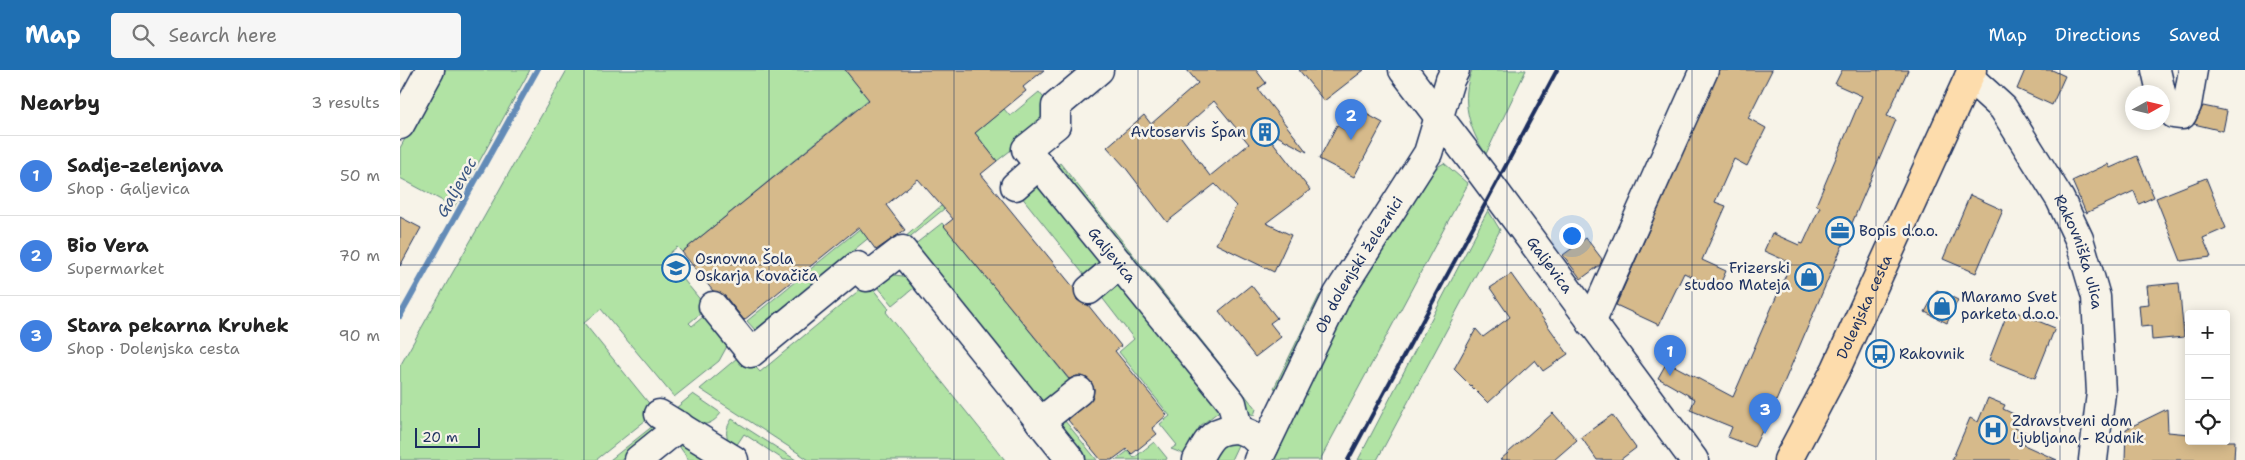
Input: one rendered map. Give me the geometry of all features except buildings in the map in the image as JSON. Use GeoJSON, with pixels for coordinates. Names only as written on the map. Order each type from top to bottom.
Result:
{"type":"FeatureCollection","features":[{"type":"Feature","properties":{"kind":"main road","name":"Dolenjska cesta"},"geometry":{"type":"LineString","coordinates":[[1788,460],[1836,369],[1970,73]]}},
{"type":"Feature","properties":{"kind":"street"},"geometry":{"type":"LineString","coordinates":[[400,125],[430,70]]}},
{"type":"Feature","properties":{"kind":"street","name":"Galjevica"},"geometry":{"type":"LineString","coordinates":[[1100,70],[1056,106],[1056,125],[1026,149],[1232,403],[1238,429]]}},
{"type":"Feature","properties":{"kind":"street","name":"Galjevica"},"geometry":{"type":"LineString","coordinates":[[1403,70],[1694,460]]}},
{"type":"Feature","properties":{"kind":"street","name":"Ob dolenjski železnici"},"geometry":{"type":"LineString","coordinates":[[1261,454],[1338,294],[1428,153],[1450,80],[1455,70]]}},
{"type":"Feature","properties":{"kind":"street"},"geometry":{"type":"LineString","coordinates":[[1591,322],[1704,70]]}},
{"type":"Feature","properties":{"kind":"street"},"geometry":{"type":"LineString","coordinates":[[2156,70],[2159,85]]}},
{"type":"Feature","properties":{"kind":"street"},"geometry":{"type":"LineString","coordinates":[[2170,109],[2174,114],[2182,115],[2187,105],[2193,70]]}},
{"type":"Feature","properties":{"kind":"street","name":"Rakovniška ulica"},"geometry":{"type":"LineString","coordinates":[[1970,73],[2003,108],[2060,199],[2079,239],[2096,296],[2101,393],[2093,460]]}},
{"type":"Feature","properties":{"kind":"street"},"geometry":{"type":"LineString","coordinates":[[1015,186],[1039,165]]}},
{"type":"Feature","properties":{"kind":"street"},"geometry":{"type":"LineString","coordinates":[[713,306],[751,353],[857,266],[867,277],[902,250],[1071,460]]}},
{"type":"Feature","properties":{"kind":"street"},"geometry":{"type":"LineString","coordinates":[[1089,290],[1120,264]]}},
{"type":"Feature","properties":{"kind":"street"},"geometry":{"type":"LineString","coordinates":[[1040,422],[1079,392]]}},
{"type":"Feature","properties":{"kind":"street"},"geometry":{"type":"LineString","coordinates":[[638,460],[669,420],[734,460]]}},
{"type":"Feature","properties":{"kind":"street"},"geometry":{"type":"LineString","coordinates":[[1197,460],[1210,436],[1217,432],[1238,429],[1250,434],[1261,454]]}},
{"type":"Feature","properties":{"kind":"green space"},"geometry":{"type":"Polygon","coordinates":[[[443,70],[530,70],[454,207],[400,178],[400,148],[443,70]]]}},
{"type":"Feature","properties":{"kind":"green space"},"geometry":{"type":"Polygon","coordinates":[[[567,70],[845,70],[869,99],[682,252],[677,247],[665,257],[707,308],[689,323],[692,326],[709,312],[731,339],[719,361],[674,397],[601,309],[584,323],[656,412],[596,460],[400,460],[400,366],[567,70]]]}},
{"type":"Feature","properties":{"kind":"green space"},"geometry":{"type":"Polygon","coordinates":[[[1472,70],[1526,70],[1486,154],[1475,135],[1468,114],[1468,81],[1472,70]]]}},
{"type":"Feature","properties":{"kind":"green space"},"geometry":{"type":"Polygon","coordinates":[[[1039,92],[1047,102],[1041,107],[1051,119],[997,161],[975,133],[1004,109],[1010,116],[1039,92]]]}},
{"type":"Feature","properties":{"kind":"green space"},"geometry":{"type":"Polygon","coordinates":[[[1060,163],[1256,409],[1254,415],[1246,412],[1050,171],[1060,163]]]}},
{"type":"Feature","properties":{"kind":"green space"},"geometry":{"type":"Polygon","coordinates":[[[1444,163],[1468,184],[1320,460],[1272,460],[1348,301],[1432,170],[1444,163]]]}},
{"type":"Feature","properties":{"kind":"green space"},"geometry":{"type":"Polygon","coordinates":[[[1042,180],[1107,259],[1085,276],[1021,196],[1042,180]]]}},
{"type":"Feature","properties":{"kind":"green space"},"geometry":{"type":"Polygon","coordinates":[[[955,200],[906,240],[904,238],[941,206],[955,200]]]}},
{"type":"Feature","properties":{"kind":"green space"},"geometry":{"type":"Polygon","coordinates":[[[884,209],[892,219],[755,330],[747,321],[884,209]]]}},
{"type":"Feature","properties":{"kind":"green space"},"geometry":{"type":"Polygon","coordinates":[[[1488,210],[1500,230],[1377,460],[1358,460],[1488,210]]]}},
{"type":"Feature","properties":{"kind":"green space"},"geometry":{"type":"Polygon","coordinates":[[[942,223],[1074,386],[1040,412],[909,249],[942,223]]]}},
{"type":"Feature","properties":{"kind":"green space"},"geometry":{"type":"Polygon","coordinates":[[[894,275],[911,277],[915,287],[893,305],[872,280],[894,275]]]}},
{"type":"Feature","properties":{"kind":"green space"},"geometry":{"type":"Polygon","coordinates":[[[1122,278],[1226,406],[1200,426],[1184,454],[1171,449],[1177,445],[1160,424],[1170,416],[1119,352],[1134,339],[1100,295],[1122,278]]]}},
{"type":"Feature","properties":{"kind":"green space"},"geometry":{"type":"Polygon","coordinates":[[[868,283],[889,309],[886,312],[1005,460],[809,460],[700,389],[743,353],[760,372],[868,283]]]}},
{"type":"Feature","properties":{"kind":"green space"},"geometry":{"type":"Polygon","coordinates":[[[1330,285],[1279,390],[1274,388],[1319,296],[1330,285]]]}},
{"type":"Feature","properties":{"kind":"green space"},"geometry":{"type":"Polygon","coordinates":[[[693,394],[721,413],[710,423],[697,424],[670,413],[693,394]]]}},
{"type":"Feature","properties":{"kind":"green space"},"geometry":{"type":"Polygon","coordinates":[[[1060,415],[1097,460],[1079,460],[1049,423],[1060,415]]]}},
{"type":"Feature","properties":{"kind":"green space"},"geometry":{"type":"Polygon","coordinates":[[[732,419],[796,460],[784,460],[744,434],[734,449],[727,434],[732,419]]]}},
{"type":"Feature","properties":{"kind":"green space"},"geometry":{"type":"Polygon","coordinates":[[[654,425],[658,430],[620,460],[610,460],[654,425]]]}},
{"type":"Feature","properties":{"kind":"green space"},"geometry":{"type":"Polygon","coordinates":[[[674,439],[711,460],[689,460],[674,439]]]}},
{"type":"Feature","properties":{"kind":"green space"},"geometry":{"type":"Polygon","coordinates":[[[1228,441],[1238,445],[1231,460],[1209,460],[1215,449],[1228,441]]]}},
{"type":"Feature","properties":{"kind":"green space"},"geometry":{"type":"Polygon","coordinates":[[[1154,442],[1167,458],[1166,460],[1116,460],[1128,451],[1134,458],[1154,442]]]}},
{"type":"Feature","properties":{"kind":"waterway","name":"Galjevec"},"geometry":{"type":"LineString","coordinates":[[400,316],[537,70]]}},
{"type":"Feature","properties":{"kind":"railway"},"geometry":{"type":"LineString","coordinates":[[1348,460],[1557,70]]}},
{"type":"Feature","properties":{"kind":"place","name":"Avtoservis Špan"},"geometry":{"type":"Point","coordinates":[1265,132]}},
{"type":"Feature","properties":{"kind":"place","name":"Bio Vera"},"geometry":{"type":"Point","coordinates":[1351,140]}},
{"type":"Feature","properties":{"kind":"place","name":"Bopis d.o.o."},"geometry":{"type":"Point","coordinates":[1840,231]}},
{"type":"Feature","properties":{"kind":"place","name":"Osnovna Šola Oskarja Kovačiča"},"geometry":{"type":"Point","coordinates":[676,268]}},
{"type":"Feature","properties":{"kind":"place","name":"Frizerski studoo Mateja"},"geometry":{"type":"Point","coordinates":[1809,277]}},
{"type":"Feature","properties":{"kind":"place","name":"Maramo Svet parketa d.o.o."},"geometry":{"type":"Point","coordinates":[1942,306]}},
{"type":"Feature","properties":{"kind":"place","name":"Rakovnik"},"geometry":{"type":"Point","coordinates":[1880,354]}},
{"type":"Feature","properties":{"kind":"place","name":"Sadje-zelenjava"},"geometry":{"type":"Point","coordinates":[1670,376]}},
{"type":"Feature","properties":{"kind":"place","name":"Zdravstveni dom Ljubljana - Rudnik"},"geometry":{"type":"Point","coordinates":[1993,430]}},
{"type":"Feature","properties":{"kind":"place","name":"Stara pekarna Kruhek"},"geometry":{"type":"Point","coordinates":[1765,434]}}]}
